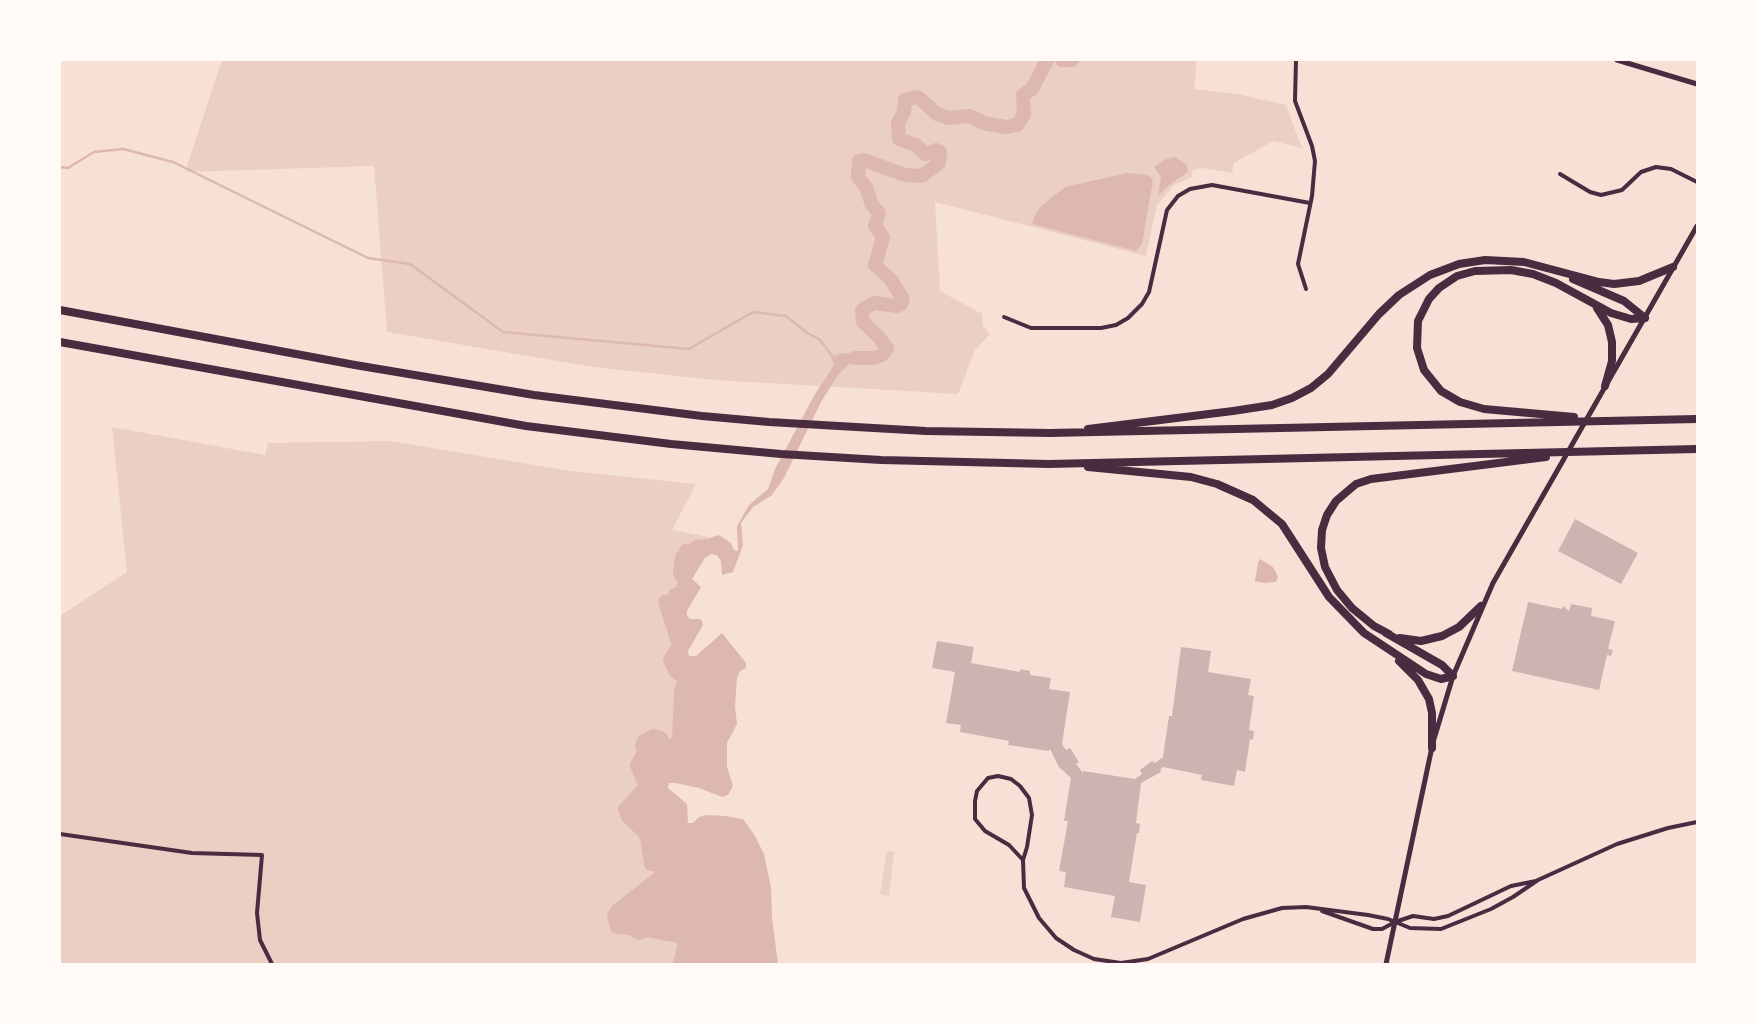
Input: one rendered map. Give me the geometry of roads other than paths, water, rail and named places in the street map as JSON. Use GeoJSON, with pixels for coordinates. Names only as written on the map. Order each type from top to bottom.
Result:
{"type":"FeatureCollection","features":[{"type":"Feature","properties":{"kind":"highway"},"geometry":{"type":"LineString","coordinates":[[1050,434],[1233,411],[1286,401],[1305,392],[1323,379],[1385,308],[1408,288],[1430,275],[1459,264],[1485,260],[1524,262],[1599,282],[1621,284],[1644,280],[1673,268]]}},
{"type":"Feature","properties":{"kind":"highway"},"geometry":{"type":"LineString","coordinates":[[1556,418],[1470,406],[1445,394],[1429,378],[1419,357],[1416,339],[1420,317],[1429,299],[1444,284],[1465,274],[1484,270],[1518,271],[1564,286],[1594,304],[1627,318],[1645,318]]}},
{"type":"Feature","properties":{"kind":"highway"},"geometry":{"type":"LineString","coordinates":[[1553,270],[1624,301],[1645,318]]}},
{"type":"Feature","properties":{"kind":"highway"},"geometry":{"type":"LineString","coordinates":[[1594,304],[1605,320],[1612,342],[1612,360],[1605,386]]}},
{"type":"Feature","properties":{"kind":"highway"},"geometry":{"type":"LineString","coordinates":[[60,310],[355,365],[534,394],[702,416],[796,423],[936,431],[1050,434],[1556,418],[1614,420],[1697,418]]}},
{"type":"Feature","properties":{"kind":"highway"},"geometry":{"type":"LineString","coordinates":[[60,342],[526,426],[672,444],[781,454],[881,460],[1049,464],[1540,456]]}},
{"type":"Feature","properties":{"kind":"highway"},"geometry":{"type":"LineString","coordinates":[[1453,676],[1442,665],[1386,633],[1358,614],[1332,582],[1325,567],[1321,548],[1322,530],[1327,515],[1336,501],[1356,484],[1371,478],[1540,456],[1596,451],[1697,449]]}},
{"type":"Feature","properties":{"kind":"highway"},"geometry":{"type":"LineString","coordinates":[[1049,464],[1191,477],[1223,486],[1253,500],[1272,514],[1287,530],[1334,603],[1352,622],[1415,676],[1426,693],[1432,713],[1432,748]]}},
{"type":"Feature","properties":{"kind":"highway"},"geometry":{"type":"LineString","coordinates":[[1386,633],[1410,640],[1434,639],[1459,627],[1481,606]]}},
{"type":"Feature","properties":{"kind":"highway"},"geometry":{"type":"LineString","coordinates":[[1381,645],[1430,676],[1441,678],[1453,676]]}},
{"type":"Feature","properties":{"kind":"street"},"geometry":{"type":"LineString","coordinates":[[1296,60],[1295,101],[1312,146],[1315,161],[1310,203],[1298,264],[1306,289]]}},
{"type":"Feature","properties":{"kind":"street"},"geometry":{"type":"LineString","coordinates":[[1617,60],[1697,84]]}},
{"type":"Feature","properties":{"kind":"street"},"geometry":{"type":"LineString","coordinates":[[1560,174],[1590,192],[1601,195],[1617,192],[1641,172],[1656,167],[1671,169],[1697,182]]}},
{"type":"Feature","properties":{"kind":"street"},"geometry":{"type":"LineString","coordinates":[[1004,317],[1031,328],[1102,328],[1116,325],[1128,318],[1142,304],[1149,292],[1167,210],[1178,196],[1194,187],[1212,185],[1310,203]]}},
{"type":"Feature","properties":{"kind":"street"},"geometry":{"type":"LineString","coordinates":[[1386,964],[1432,748],[1453,676],[1481,606],[1520,534],[1697,226]]}},
{"type":"Feature","properties":{"kind":"street"},"geometry":{"type":"LineString","coordinates":[[1023,860],[1009,846],[985,830],[975,819],[977,791],[988,778],[998,776],[1011,780],[1020,786],[1029,798],[1032,815],[1023,860],[1024,888],[1039,918],[1064,944],[1084,955],[1104,961],[1121,963],[1148,959],[1259,913],[1294,907],[1382,917],[1410,928],[1424,930],[1452,926],[1513,897],[1538,880],[1617,844],[1659,830],[1697,822]]}},
{"type":"Feature","properties":{"kind":"street"},"geometry":{"type":"LineString","coordinates":[[60,834],[192,853],[262,856],[257,913],[260,940],[272,964]]}},
{"type":"Feature","properties":{"kind":"street"},"geometry":{"type":"LineString","coordinates":[[1316,908],[1373,929],[1382,929],[1413,916],[1440,919],[1511,886],[1538,880]]}},
{"type":"Feature","properties":{"kind":"waterway"},"geometry":{"type":"LineString","coordinates":[[855,358],[874,358],[882,355],[887,349],[879,337],[863,322],[862,310],[874,303],[897,306],[901,304],[903,299],[891,280],[875,265],[883,237],[875,226],[879,213],[872,205],[866,187],[858,177],[859,161],[864,160],[905,175],[922,176],[939,163],[940,152],[936,150],[925,154],[916,145],[899,139],[898,123],[904,112],[905,100],[915,97],[919,98],[937,114],[949,118],[969,116],[987,124],[1007,127],[1017,125],[1024,115],[1023,95],[1032,89],[1047,60]]}},
{"type":"Feature","properties":{"kind":"waterway"},"geometry":{"type":"LineString","coordinates":[[1062,60],[1072,60]]}},
{"type":"Feature","properties":{"kind":"waterway"},"geometry":{"type":"LineString","coordinates":[[60,167],[68,168],[94,152],[123,149],[173,162],[368,258],[410,264],[503,332],[689,349],[753,312],[786,316],[807,333],[819,339],[834,358]]}},
{"type":"Feature","properties":{"kind":"waterway"},"geometry":{"type":"LineString","coordinates":[[680,964],[685,942],[680,936],[646,930],[639,933],[631,928],[617,927],[614,917],[618,910],[664,874],[659,865],[651,864],[647,838],[644,832],[628,817],[625,809],[643,790],[645,785],[637,765],[644,753],[642,746],[644,741],[653,736],[661,738],[663,743],[650,747],[648,750],[650,754],[656,756],[666,752],[679,740],[681,692],[685,679],[676,672],[670,660],[679,645],[665,602],[677,605],[683,601],[675,595],[682,592],[685,580],[680,574],[682,557],[689,561],[691,556],[686,551],[693,552],[697,547],[706,546]]}}]}
